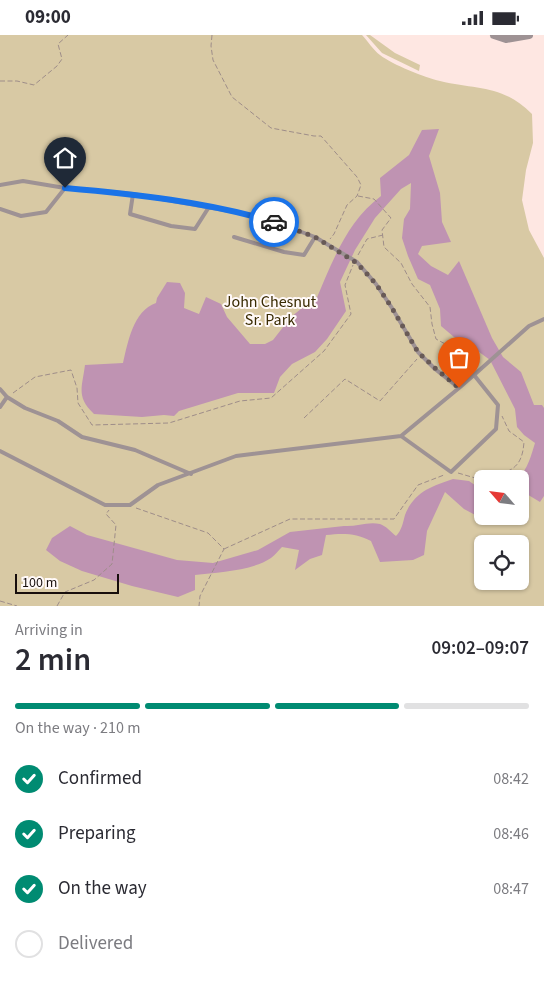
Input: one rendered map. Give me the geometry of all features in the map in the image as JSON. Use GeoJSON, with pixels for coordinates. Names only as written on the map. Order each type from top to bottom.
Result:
{"type":"FeatureCollection","features":[{"type":"Feature","properties":{"kind":"street"},"geometry":{"type":"LineString","coordinates":[[494,35],[506,39],[527,36]]}},
{"type":"Feature","properties":{"kind":"lane"},"geometry":{"type":"LineString","coordinates":[[0,185],[23,181],[65,188],[133,194],[209,207],[272,221],[315,237],[353,260],[376,284],[421,354],[459,388]]}},
{"type":"Feature","properties":{"kind":"lane"},"geometry":{"type":"LineString","coordinates":[[0,209],[21,216],[46,212],[65,188]]}},
{"type":"Feature","properties":{"kind":"lane"},"geometry":{"type":"LineString","coordinates":[[133,194],[130,214],[171,226],[195,229],[209,207]]}},
{"type":"Feature","properties":{"kind":"lane"},"geometry":{"type":"LineString","coordinates":[[234,237],[284,252],[304,255],[315,237]]}},
{"type":"Feature","properties":{"kind":"lane"},"geometry":{"type":"LineString","coordinates":[[0,451],[108,505],[130,505],[158,485],[236,456],[401,436],[529,326],[544,319]]}},
{"type":"Feature","properties":{"kind":"lane"},"geometry":{"type":"LineString","coordinates":[[401,436],[451,472],[496,429],[498,405],[474,375]]}},
{"type":"Feature","properties":{"kind":"lane"},"geometry":{"type":"LineString","coordinates":[[0,389],[7,397],[25,408],[58,421],[82,437],[135,450],[191,474]]}},
{"type":"Feature","properties":{"kind":"lane"},"geometry":{"type":"LineString","coordinates":[[0,407],[7,397]]}},
{"type":"Feature","properties":{"kind":"path"},"geometry":{"type":"LineString","coordinates":[[0,81],[17,81],[34,85],[57,66],[62,59],[58,44],[68,35]]}},
{"type":"Feature","properties":{"kind":"path"},"geometry":{"type":"LineString","coordinates":[[212,35],[213,60],[232,97],[271,128],[314,136],[321,135],[357,177],[361,185],[358,195],[347,205],[334,234],[330,239],[322,241]]}},
{"type":"Feature","properties":{"kind":"path"},"geometry":{"type":"LineString","coordinates":[[358,195],[374,199],[391,217],[382,230],[384,247],[401,263],[412,284],[430,307],[436,339],[460,352],[474,375]]}},
{"type":"Feature","properties":{"kind":"path"},"geometry":{"type":"LineString","coordinates":[[7,397],[35,377],[71,370],[77,388],[78,403],[92,425],[169,423],[240,401],[271,398],[324,351],[351,314],[345,285],[353,260],[367,239],[382,235]]}},
{"type":"Feature","properties":{"kind":"path"},"geometry":{"type":"LineString","coordinates":[[304,418],[346,379],[380,401],[421,354]]}},
{"type":"Feature","properties":{"kind":"path"},"geometry":{"type":"LineString","coordinates":[[498,405],[509,431],[524,442],[523,457],[511,470]]}},
{"type":"Feature","properties":{"kind":"path"},"geometry":{"type":"LineString","coordinates":[[199,606],[200,596],[224,549],[290,519],[394,519],[418,485],[451,472],[474,478]]}},
{"type":"Feature","properties":{"kind":"path"},"geometry":{"type":"LineString","coordinates":[[57,606],[65,592],[94,580],[112,564],[116,525],[106,514],[109,510],[108,505]]}},
{"type":"Feature","properties":{"kind":"path"},"geometry":{"type":"LineString","coordinates":[[130,505],[208,533],[224,549]]}},
{"type":"Feature","properties":{"kind":"path"},"geometry":{"type":"LineString","coordinates":[[0,601],[17,606]]}},
{"type":"Feature","properties":{"kind":"green space","name":"John Chesnut Sr. Park"},"geometry":{"type":"Polygon","coordinates":[[[0,35],[362,35],[377,53],[400,67],[440,81],[499,93],[521,104],[532,114],[533,143],[526,170],[522,200],[529,230],[544,258],[544,606],[0,606],[0,35]]]}},
{"type":"Feature","properties":{"kind":"green space"},"geometry":{"type":"Polygon","coordinates":[[[366,35],[370,35],[395,53],[420,65],[419,71],[382,53],[366,35]]]}},
{"type":"Feature","properties":{"kind":"shaded area"},"geometry":{"type":"Polygon","coordinates":[[[439,129],[429,156],[440,193],[442,222],[451,242],[422,246],[418,254],[431,266],[448,275],[459,261],[492,338],[503,357],[521,372],[534,405],[542,405],[544,408],[544,496],[540,502],[529,495],[529,470],[524,470],[535,443],[517,427],[515,409],[490,360],[471,346],[454,337],[441,326],[440,309],[430,285],[418,279],[408,256],[402,238],[404,219],[410,209],[411,183],[401,189],[375,218],[355,250],[340,282],[346,311],[327,339],[315,352],[292,364],[280,377],[274,393],[238,393],[179,411],[174,416],[142,417],[94,414],[88,408],[82,397],[85,365],[123,363],[137,320],[148,307],[156,303],[167,282],[180,283],[185,293],[184,308],[199,314],[206,297],[221,304],[227,317],[250,344],[265,344],[273,340],[291,317],[307,304],[315,302],[334,258],[349,231],[358,218],[381,196],[380,178],[409,155],[422,130],[439,129]]]}},
{"type":"Feature","properties":{"kind":"shaded area"},"geometry":{"type":"Polygon","coordinates":[[[453,479],[469,481],[474,484],[474,514],[464,509],[445,492],[427,531],[424,555],[413,560],[380,562],[371,541],[349,534],[326,535],[322,555],[310,559],[295,570],[299,550],[282,547],[271,558],[254,566],[195,575],[195,590],[178,597],[82,571],[60,561],[46,550],[52,538],[70,526],[87,535],[177,560],[213,563],[258,550],[290,532],[376,523],[384,526],[396,536],[413,501],[424,491],[453,479]]]}},
{"type":"Feature","properties":{"kind":"way so far"},"geometry":{"type":"LineString","coordinates":[[274,222],[315,237],[357,263],[376,284],[418,352],[459,388]]}},
{"type":"Feature","properties":{"kind":"route"},"geometry":{"type":"LineString","coordinates":[[65,188],[133,194],[241,213],[274,222]]}}]}
